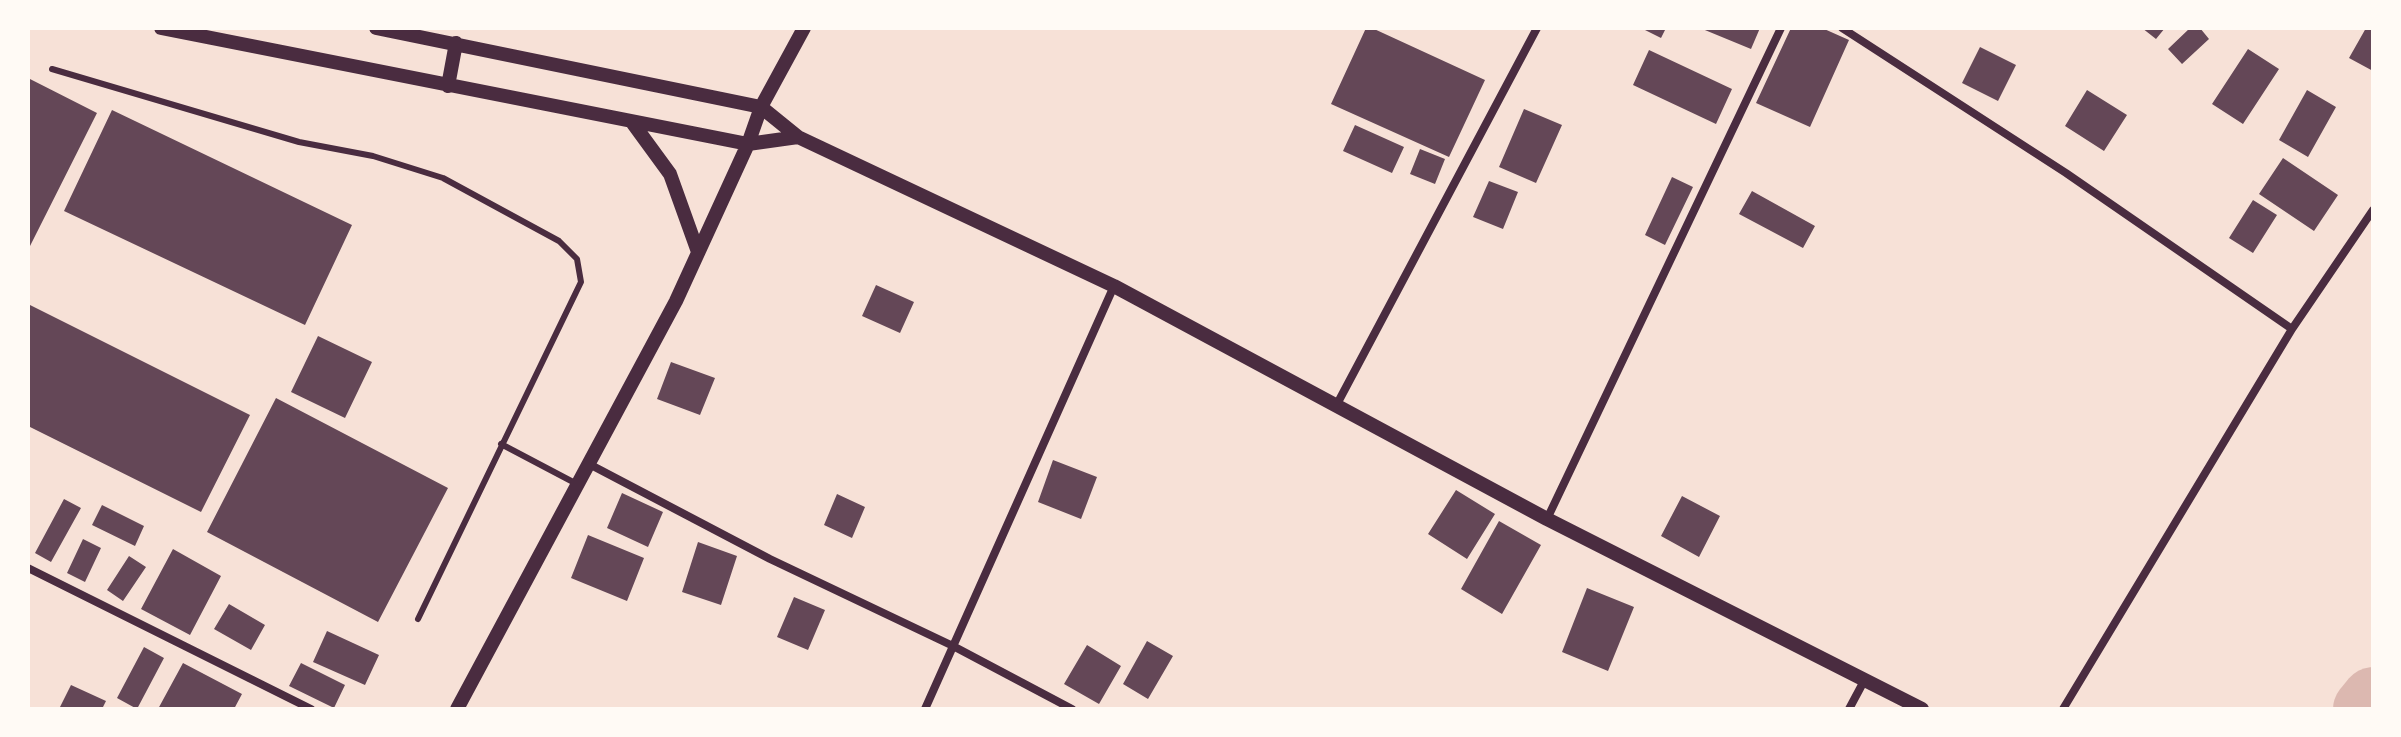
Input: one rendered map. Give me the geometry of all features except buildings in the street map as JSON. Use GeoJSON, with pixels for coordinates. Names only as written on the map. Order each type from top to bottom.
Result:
{"type":"FeatureCollection","features":[{"type":"Feature","properties":{"kind":"street"},"geometry":{"type":"LineString","coordinates":[[161,28],[748,144],[798,137]]}},
{"type":"Feature","properties":{"kind":"street"},"geometry":{"type":"LineString","coordinates":[[243,44],[246,28]]}},
{"type":"Feature","properties":{"kind":"street"},"geometry":{"type":"LineString","coordinates":[[376,28],[761,107],[798,137],[1114,286],[1547,519],[1922,709]]}},
{"type":"Feature","properties":{"kind":"street"},"geometry":{"type":"LineString","coordinates":[[457,709],[676,301],[748,144],[761,107],[804,28]]}},
{"type":"Feature","properties":{"kind":"street"},"geometry":{"type":"LineString","coordinates":[[1336,407],[1537,28]]}},
{"type":"Feature","properties":{"kind":"street"},"geometry":{"type":"LineString","coordinates":[[1547,519],[1781,28]]}},
{"type":"Feature","properties":{"kind":"street"},"geometry":{"type":"LineString","coordinates":[[1842,28],[2066,173],[2292,329]]}},
{"type":"Feature","properties":{"kind":"street"},"geometry":{"type":"LineString","coordinates":[[448,86],[456,43]]}},
{"type":"Feature","properties":{"kind":"street"},"geometry":{"type":"LineString","coordinates":[[632,122],[670,174],[698,252]]}},
{"type":"Feature","properties":{"kind":"street"},"geometry":{"type":"LineString","coordinates":[[2063,709],[2292,329],[2373,210]]}},
{"type":"Feature","properties":{"kind":"street"},"geometry":{"type":"LineString","coordinates":[[925,709],[1114,286]]}},
{"type":"Feature","properties":{"kind":"street"},"geometry":{"type":"LineString","coordinates":[[589,464],[770,559],[953,646],[1072,709]]}},
{"type":"Feature","properties":{"kind":"street"},"geometry":{"type":"LineString","coordinates":[[28,568],[311,709]]}},
{"type":"Feature","properties":{"kind":"street"},"geometry":{"type":"LineString","coordinates":[[1849,709],[1864,681]]}},
{"type":"Feature","properties":{"kind":"lane"},"geometry":{"type":"LineString","coordinates":[[52,69],[299,142],[373,156],[443,178],[559,241],[577,259],[581,282],[418,619]]}},
{"type":"Feature","properties":{"kind":"lane"},"geometry":{"type":"LineString","coordinates":[[501,444],[578,484]]}},
{"type":"Feature","properties":{"kind":"waterway"},"geometry":{"type":"LineString","coordinates":[[2364,709],[2373,698]]}}]}
